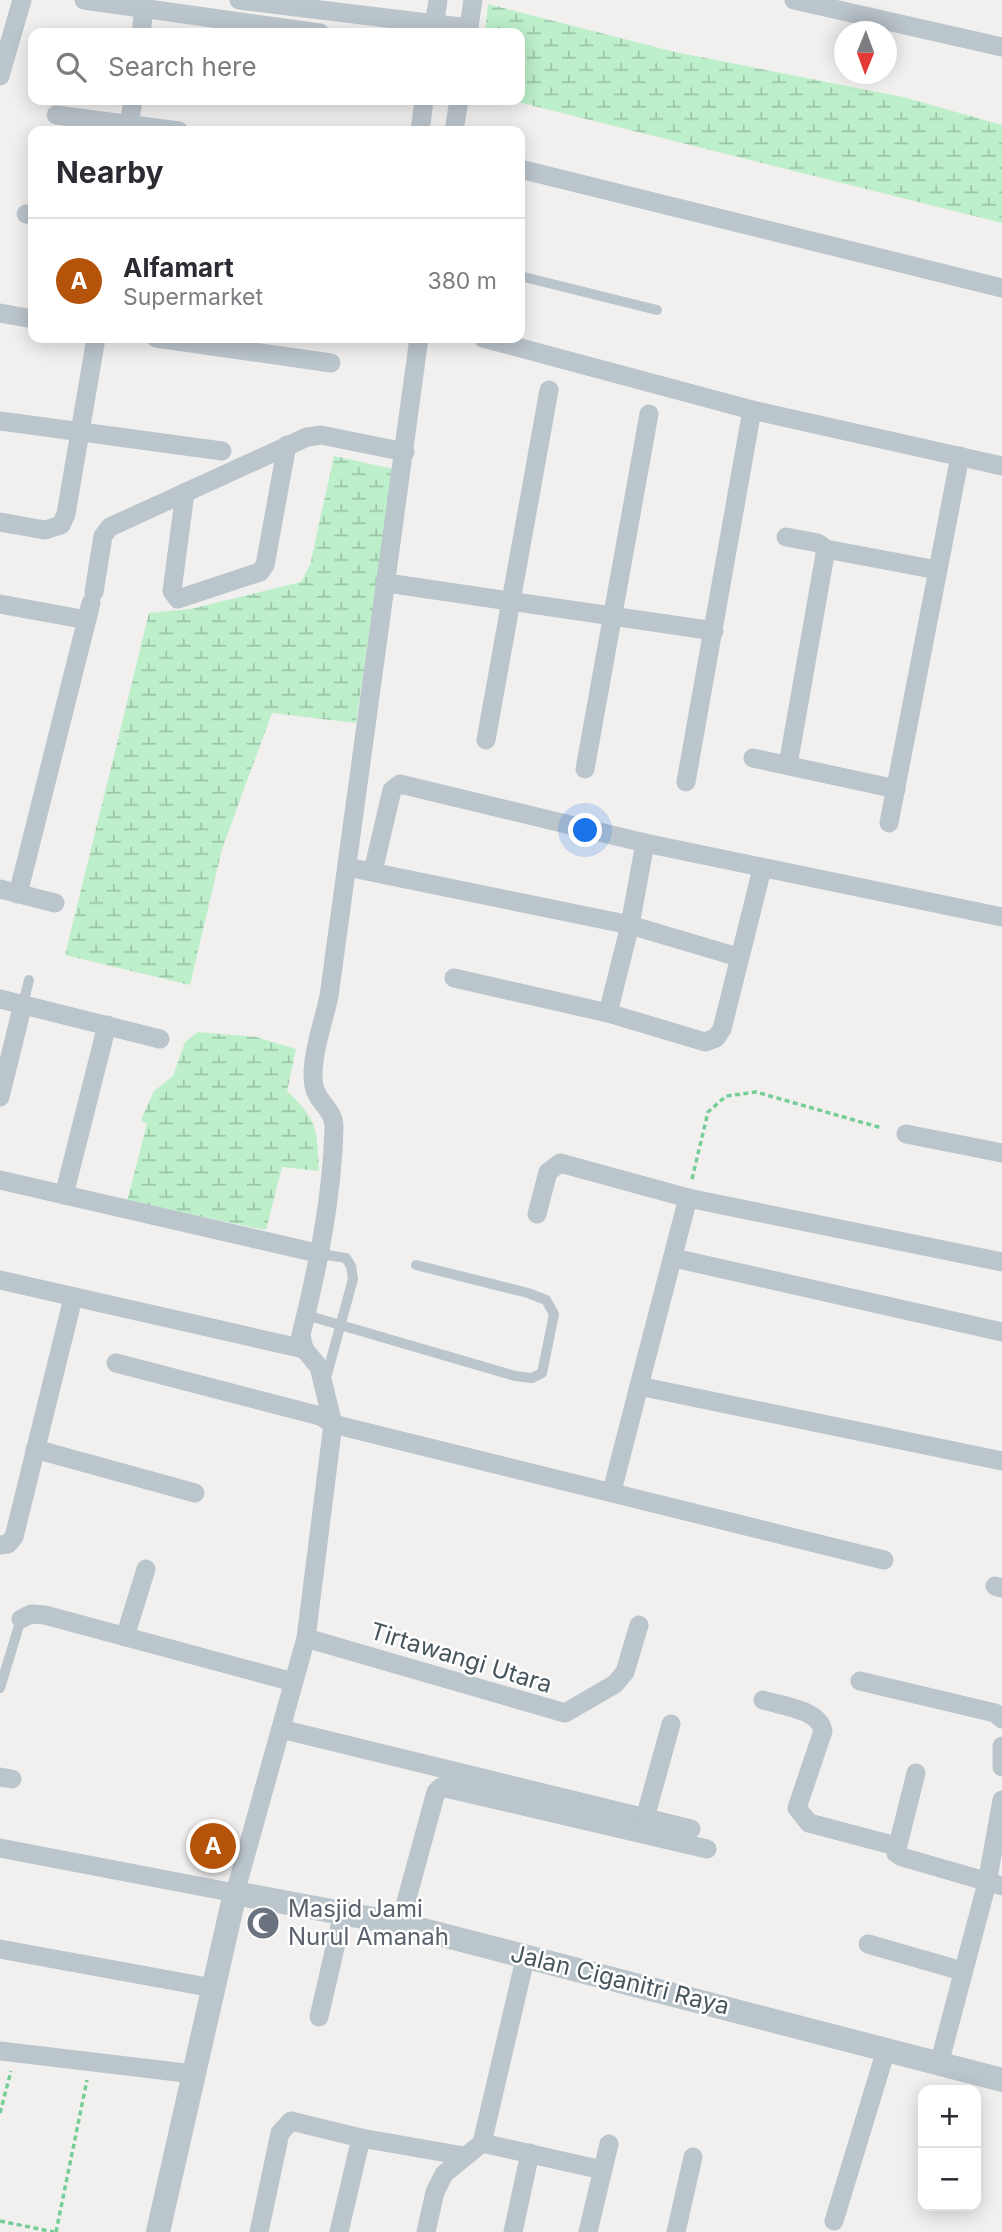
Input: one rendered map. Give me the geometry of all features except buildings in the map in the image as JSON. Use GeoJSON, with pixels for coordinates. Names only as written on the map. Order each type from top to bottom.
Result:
{"type":"FeatureCollection","features":[{"type":"Feature","properties":{"kind":"street"},"geometry":{"type":"LineString","coordinates":[[0,76],[22,0]]}},
{"type":"Feature","properties":{"kind":"street"},"geometry":{"type":"LineString","coordinates":[[84,0],[145,4],[290,28]]}},
{"type":"Feature","properties":{"kind":"street"},"geometry":{"type":"LineString","coordinates":[[239,0],[387,27],[410,28]]}},
{"type":"Feature","properties":{"kind":"street"},"geometry":{"type":"LineString","coordinates":[[434,28],[438,0]]}},
{"type":"Feature","properties":{"kind":"street"},"geometry":{"type":"LineString","coordinates":[[468,28],[473,0]]}},
{"type":"Feature","properties":{"kind":"street"},"geometry":{"type":"LineString","coordinates":[[794,0],[1002,47]]}},
{"type":"Feature","properties":{"kind":"street"},"geometry":{"type":"LineString","coordinates":[[142,28],[145,4]]}},
{"type":"Feature","properties":{"kind":"street"},"geometry":{"type":"LineString","coordinates":[[129,126],[132,105]]}},
{"type":"Feature","properties":{"kind":"street"},"geometry":{"type":"LineString","coordinates":[[421,126],[423,105]]}},
{"type":"Feature","properties":{"kind":"street"},"geometry":{"type":"LineString","coordinates":[[455,126],[458,105]]}},
{"type":"Feature","properties":{"kind":"street"},"geometry":{"type":"LineString","coordinates":[[56,115],[118,126]]}},
{"type":"Feature","properties":{"kind":"street"},"geometry":{"type":"LineString","coordinates":[[525,170],[1002,288]]}},
{"type":"Feature","properties":{"kind":"street"},"geometry":{"type":"LineString","coordinates":[[0,313],[28,317]]}},
{"type":"Feature","properties":{"kind":"street"},"geometry":{"type":"LineString","coordinates":[[0,522],[45,530],[61,525],[66,514],[82,432],[95,343]]}},
{"type":"Feature","properties":{"kind":"street"},"geometry":{"type":"LineString","coordinates":[[191,343],[331,363]]}},
{"type":"Feature","properties":{"kind":"street"},"geometry":{"type":"LineString","coordinates":[[158,2232],[235,1893],[306,1638],[333,1424],[319,1367],[304,1349],[301,1335],[328,1214],[334,1126],[330,1109],[317,1096],[313,1072],[329,996],[418,343]]}},
{"type":"Feature","properties":{"kind":"street"},"geometry":{"type":"LineString","coordinates":[[502,343],[752,410],[1002,466]]}},
{"type":"Feature","properties":{"kind":"street"},"geometry":{"type":"LineString","coordinates":[[486,740],[549,390]]}},
{"type":"Feature","properties":{"kind":"street"},"geometry":{"type":"LineString","coordinates":[[686,782],[752,410]]}},
{"type":"Feature","properties":{"kind":"street"},"geometry":{"type":"LineString","coordinates":[[585,769],[649,414]]}},
{"type":"Feature","properties":{"kind":"street"},"geometry":{"type":"LineString","coordinates":[[0,421],[222,451]]}},
{"type":"Feature","properties":{"kind":"street"},"geometry":{"type":"LineString","coordinates":[[55,903],[9,891],[91,605],[105,531],[287,445],[321,435],[405,452]]}},
{"type":"Feature","properties":{"kind":"street"},"geometry":{"type":"LineString","coordinates":[[186,493],[172,591],[178,599],[260,572],[265,565],[287,445]]}},
{"type":"Feature","properties":{"kind":"street"},"geometry":{"type":"LineString","coordinates":[[889,823],[960,456]]}},
{"type":"Feature","properties":{"kind":"street"},"geometry":{"type":"LineString","coordinates":[[786,537],[818,543],[826,549],[937,570]]}},
{"type":"Feature","properties":{"kind":"street"},"geometry":{"type":"LineString","coordinates":[[788,765],[826,549]]}},
{"type":"Feature","properties":{"kind":"street"},"geometry":{"type":"LineString","coordinates":[[387,583],[714,631]]}},
{"type":"Feature","properties":{"kind":"street"},"geometry":{"type":"LineString","coordinates":[[0,604],[91,605]]}},
{"type":"Feature","properties":{"kind":"street"},"geometry":{"type":"LineString","coordinates":[[753,758],[896,789]]}},
{"type":"Feature","properties":{"kind":"street"},"geometry":{"type":"LineString","coordinates":[[373,871],[392,790],[400,783],[645,843],[1002,917]]}},
{"type":"Feature","properties":{"kind":"street"},"geometry":{"type":"LineString","coordinates":[[608,1013],[631,925],[645,843]]}},
{"type":"Feature","properties":{"kind":"street"},"geometry":{"type":"LineString","coordinates":[[347,867],[631,925],[738,957]]}},
{"type":"Feature","properties":{"kind":"street"},"geometry":{"type":"LineString","coordinates":[[454,978],[608,1013],[705,1042],[716,1038],[722,1029],[762,869]]}},
{"type":"Feature","properties":{"kind":"street"},"geometry":{"type":"LineString","coordinates":[[0,999],[160,1039]]}},
{"type":"Feature","properties":{"kind":"street"},"geometry":{"type":"LineString","coordinates":[[0,1097],[23,1004]]}},
{"type":"Feature","properties":{"kind":"street"},"geometry":{"type":"LineString","coordinates":[[64,1195],[107,1025]]}},
{"type":"Feature","properties":{"kind":"street"},"geometry":{"type":"LineString","coordinates":[[906,1134],[1000,1153],[1002,1133]]}},
{"type":"Feature","properties":{"kind":"street"},"geometry":{"type":"LineString","coordinates":[[537,1214],[548,1171],[559,1163],[688,1198],[1002,1262]]}},
{"type":"Feature","properties":{"kind":"street"},"geometry":{"type":"LineString","coordinates":[[0,1181],[321,1254]]}},
{"type":"Feature","properties":{"kind":"street"},"geometry":{"type":"LineString","coordinates":[[612,1491],[688,1198]]}},
{"type":"Feature","properties":{"kind":"street"},"geometry":{"type":"LineString","coordinates":[[674,1258],[1002,1332]]}},
{"type":"Feature","properties":{"kind":"street"},"geometry":{"type":"LineString","coordinates":[[0,1280],[304,1349]]}},
{"type":"Feature","properties":{"kind":"street"},"geometry":{"type":"LineString","coordinates":[[0,1545],[8,1544],[14,1537],[73,1297]]}},
{"type":"Feature","properties":{"kind":"street"},"geometry":{"type":"LineString","coordinates":[[116,1363],[320,1416],[333,1424],[884,1560]]}},
{"type":"Feature","properties":{"kind":"street"},"geometry":{"type":"LineString","coordinates":[[639,1386],[1002,1461]]}},
{"type":"Feature","properties":{"kind":"street"},"geometry":{"type":"LineString","coordinates":[[35,1449],[195,1493]]}},
{"type":"Feature","properties":{"kind":"street"},"geometry":{"type":"LineString","coordinates":[[125,1637],[146,1569]]}},
{"type":"Feature","properties":{"kind":"street"},"geometry":{"type":"LineString","coordinates":[[21,1619],[30,1614],[45,1615],[293,1682]]}},
{"type":"Feature","properties":{"kind":"street","name":"Tirtawangi Utara"},"geometry":{"type":"LineString","coordinates":[[306,1638],[565,1713],[615,1684],[625,1672],[639,1625]]}},
{"type":"Feature","properties":{"kind":"street"},"geometry":{"type":"LineString","coordinates":[[860,1681],[995,1713],[1002,1719]]}},
{"type":"Feature","properties":{"kind":"street"},"geometry":{"type":"LineString","coordinates":[[763,1700],[817,1717],[822,1726],[823,1731],[797,1808],[801,1816],[809,1823],[896,1846]]}},
{"type":"Feature","properties":{"kind":"street"},"geometry":{"type":"LineString","coordinates":[[645,1818],[671,1724]]}},
{"type":"Feature","properties":{"kind":"street"},"geometry":{"type":"LineString","coordinates":[[281,1730],[691,1829]]}},
{"type":"Feature","properties":{"kind":"street"},"geometry":{"type":"LineString","coordinates":[[1002,1746],[1002,1768]]}},
{"type":"Feature","properties":{"kind":"street"},"geometry":{"type":"LineString","coordinates":[[916,1773],[896,1853],[995,1885]]}},
{"type":"Feature","properties":{"kind":"street"},"geometry":{"type":"LineString","coordinates":[[400,1924],[436,1791],[441,1787],[707,1849]]}},
{"type":"Feature","properties":{"kind":"street"},"geometry":{"type":"LineString","coordinates":[[939,2064],[962,1971],[995,1885],[1002,1800]]}},
{"type":"Feature","properties":{"kind":"street"},"geometry":{"type":"LineString","coordinates":[[0,1848],[235,1893]]}},
{"type":"Feature","properties":{"kind":"street","name":"Jalan Ciganitri Raya"},"geometry":{"type":"LineString","coordinates":[[235,1893],[400,1924],[1002,2080]]}},
{"type":"Feature","properties":{"kind":"street"},"geometry":{"type":"LineString","coordinates":[[319,2017],[343,1913]]}},
{"type":"Feature","properties":{"kind":"street"},"geometry":{"type":"LineString","coordinates":[[868,1944],[962,1971]]}},
{"type":"Feature","properties":{"kind":"street"},"geometry":{"type":"LineString","coordinates":[[0,1949],[213,1988]]}},
{"type":"Feature","properties":{"kind":"street"},"geometry":{"type":"LineString","coordinates":[[426,2232],[435,2192],[444,2174],[482,2143],[526,1955]]}},
{"type":"Feature","properties":{"kind":"street"},"geometry":{"type":"LineString","coordinates":[[834,2221],[886,2050]]}},
{"type":"Feature","properties":{"kind":"street"},"geometry":{"type":"LineString","coordinates":[[8,2052],[194,2074]]}},
{"type":"Feature","properties":{"kind":"street"},"geometry":{"type":"LineString","coordinates":[[259,2232],[284,2126],[291,2121],[361,2138],[464,2156]]}},
{"type":"Feature","properties":{"kind":"street"},"geometry":{"type":"LineString","coordinates":[[339,2232],[361,2138]]}},
{"type":"Feature","properties":{"kind":"street"},"geometry":{"type":"LineString","coordinates":[[482,2143],[602,2170]]}},
{"type":"Feature","properties":{"kind":"street"},"geometry":{"type":"LineString","coordinates":[[588,2232],[609,2144]]}},
{"type":"Feature","properties":{"kind":"street"},"geometry":{"type":"LineString","coordinates":[[513,2232],[530,2153]]}},
{"type":"Feature","properties":{"kind":"street"},"geometry":{"type":"LineString","coordinates":[[676,2232],[693,2157]]}},
{"type":"Feature","properties":{"kind":"lane"},"geometry":{"type":"LineString","coordinates":[[525,277],[657,310]]}},
{"type":"Feature","properties":{"kind":"lane"},"geometry":{"type":"LineString","coordinates":[[23,1004],[29,980]]}},
{"type":"Feature","properties":{"kind":"lane"},"geometry":{"type":"LineString","coordinates":[[321,1254],[346,1258],[351,1266],[352,1279],[324,1385]]}},
{"type":"Feature","properties":{"kind":"lane"},"geometry":{"type":"LineString","coordinates":[[306,1315],[341,1328],[514,1376],[532,1378],[542,1373],[554,1314],[546,1300],[416,1265]]}},
{"type":"Feature","properties":{"kind":"lane"},"geometry":{"type":"LineString","coordinates":[[0,1688],[21,1619]]}},
{"type":"Feature","properties":{"kind":"path"},"geometry":{"type":"LineString","coordinates":[[688,1198],[708,1112],[726,1096],[756,1093],[882,1128]]}},
{"type":"Feature","properties":{"kind":"path"},"geometry":{"type":"LineString","coordinates":[[0,2113],[8,2052]]}},
{"type":"Feature","properties":{"kind":"path"},"geometry":{"type":"LineString","coordinates":[[0,2221],[55,2232],[91,2062]]}},
{"type":"Feature","properties":{"kind":"green space"},"geometry":{"type":"Polygon","coordinates":[[[488,4],[675,52],[903,97],[1002,125],[1002,223],[525,104],[525,28],[486,28],[488,4]]]}},
{"type":"Feature","properties":{"kind":"green space"},"geometry":{"type":"Polygon","coordinates":[[[334,456],[394,469],[356,723],[272,713],[222,849],[190,985],[65,955],[149,613],[190,609],[301,582],[310,565],[334,456]]]}},
{"type":"Feature","properties":{"kind":"green space"},"geometry":{"type":"Polygon","coordinates":[[[198,1032],[256,1037],[296,1049],[287,1091],[305,1110],[314,1126],[319,1171],[282,1167],[266,1230],[127,1201],[147,1124],[141,1120],[154,1091],[173,1076],[185,1042],[198,1032]]]}},
{"type":"Feature","properties":{"kind":"place","name":"Alfamart"},"geometry":{"type":"Point","coordinates":[213,1846]}},
{"type":"Feature","properties":{"kind":"place","name":"Masjid Jami Nurul Amanah"},"geometry":{"type":"Point","coordinates":[263,1923]}}]}
